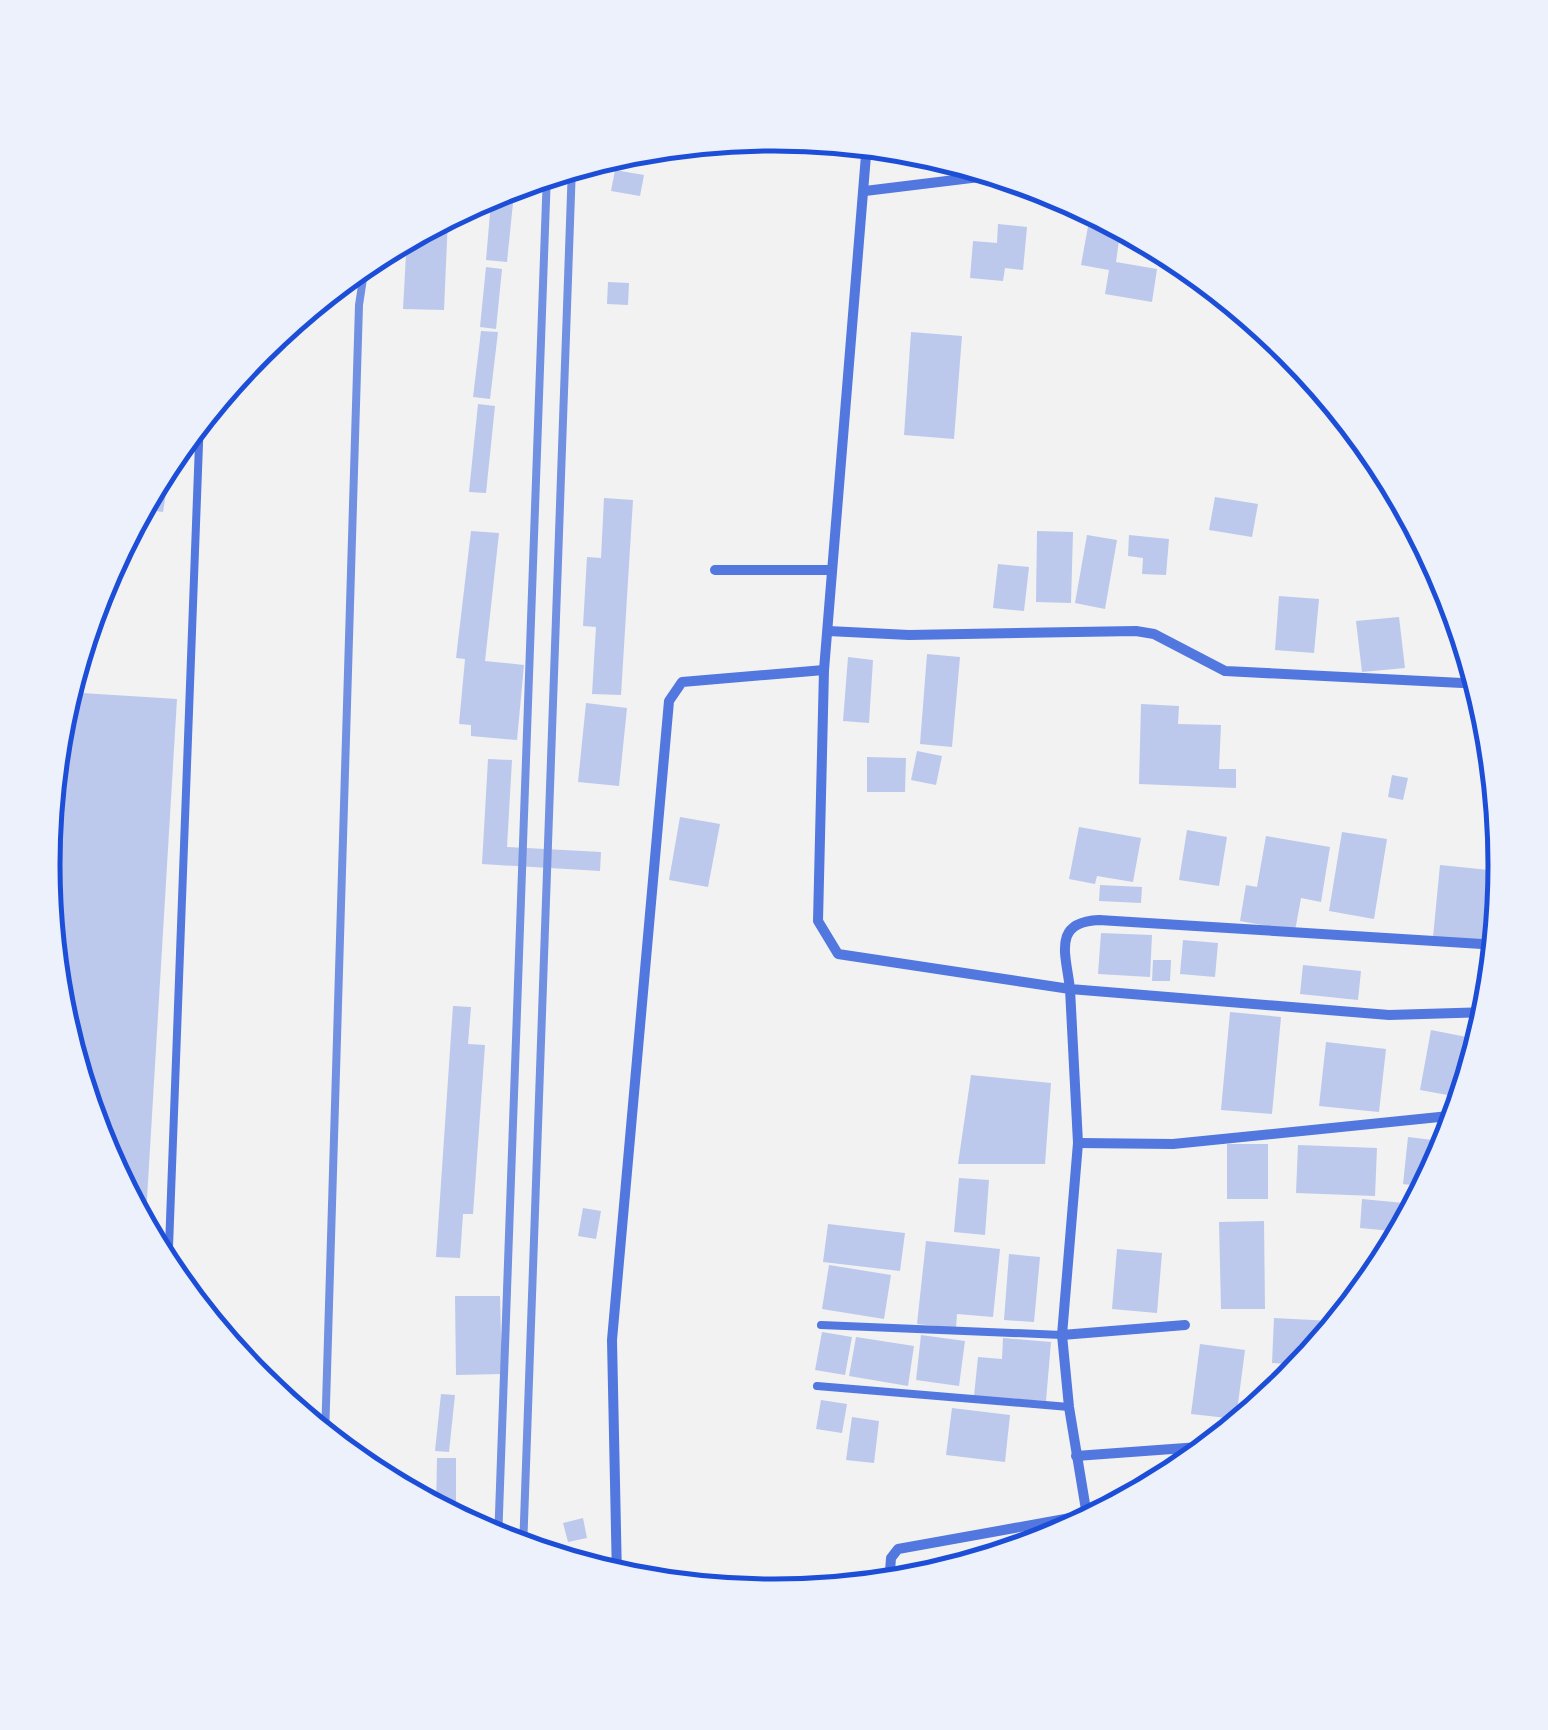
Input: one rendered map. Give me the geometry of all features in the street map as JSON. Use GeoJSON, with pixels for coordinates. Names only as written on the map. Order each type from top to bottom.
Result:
{"type":"FeatureCollection","features":[{"type":"Feature","properties":{"kind":"street"},"geometry":{"type":"LineString","coordinates":[[866,157],[824,670],[818,921],[838,954],[1070,989],[1389,1015],[1472,1013]]}},
{"type":"Feature","properties":{"kind":"street"},"geometry":{"type":"LineString","coordinates":[[865,191],[969,178]]}},
{"type":"Feature","properties":{"kind":"street"},"geometry":{"type":"LineString","coordinates":[[715,570],[831,570]]}},
{"type":"Feature","properties":{"kind":"street"},"geometry":{"type":"LineString","coordinates":[[828,631],[910,636],[1136,631],[1154,634],[1225,671],[1462,683]]}},
{"type":"Feature","properties":{"kind":"street"},"geometry":{"type":"LineString","coordinates":[[618,1561],[612,1340],[669,701],[682,682],[824,670]]}},
{"type":"Feature","properties":{"kind":"street"},"geometry":{"type":"LineString","coordinates":[[1086,1507],[1068,1408],[1062,1334],[1078,1143],[1065,939],[1069,929],[1086,920],[1483,944]]}},
{"type":"Feature","properties":{"kind":"street"},"geometry":{"type":"LineString","coordinates":[[1078,1143],[1173,1144],[1442,1117]]}},
{"type":"Feature","properties":{"kind":"street"},"geometry":{"type":"LineString","coordinates":[[1062,1334],[1185,1325]]}},
{"type":"Feature","properties":{"kind":"street"},"geometry":{"type":"LineString","coordinates":[[1076,1456],[1186,1448]]}},
{"type":"Feature","properties":{"kind":"street"},"geometry":{"type":"LineString","coordinates":[[890,1569],[890,1558],[898,1548],[1049,1524]]}},
{"type":"Feature","properties":{"kind":"lane"},"geometry":{"type":"LineString","coordinates":[[169,1244],[199,442]]}},
{"type":"Feature","properties":{"kind":"lane"},"geometry":{"type":"LineString","coordinates":[[820,1325],[1062,1334]]}},
{"type":"Feature","properties":{"kind":"lane"},"geometry":{"type":"LineString","coordinates":[[817,1386],[1068,1408]]}},
{"type":"Feature","properties":{"kind":"building"},"geometry":{"type":"Polygon","coordinates":[[[615,170],[644,175],[640,196],[611,191],[615,170]]]}},
{"type":"Feature","properties":{"kind":"building"},"geometry":{"type":"Polygon","coordinates":[[[513,200],[507,262],[486,260],[490,210],[513,200]]]}},
{"type":"Feature","properties":{"kind":"building"},"geometry":{"type":"Polygon","coordinates":[[[998,224],[1027,227],[1023,270],[1005,268],[1003,281],[970,278],[973,241],[997,243],[998,224]]]}},
{"type":"Feature","properties":{"kind":"building"},"geometry":{"type":"Polygon","coordinates":[[[1088,224],[1119,241],[1116,262],[1157,269],[1152,302],[1105,294],[1109,270],[1081,265],[1088,224]]]}},
{"type":"Feature","properties":{"kind":"building"},"geometry":{"type":"Polygon","coordinates":[[[447,231],[444,310],[403,309],[406,254],[447,231]]]}},
{"type":"Feature","properties":{"kind":"building"},"geometry":{"type":"Polygon","coordinates":[[[486,267],[502,269],[496,329],[480,327],[486,267]]]}},
{"type":"Feature","properties":{"kind":"building"},"geometry":{"type":"Polygon","coordinates":[[[608,282],[629,283],[628,305],[607,304],[608,282]]]}},
{"type":"Feature","properties":{"kind":"building"},"geometry":{"type":"Polygon","coordinates":[[[481,331],[498,332],[490,399],[473,397],[481,331]]]}},
{"type":"Feature","properties":{"kind":"building"},"geometry":{"type":"Polygon","coordinates":[[[911,332],[962,336],[954,439],[904,435],[911,332]]]}},
{"type":"Feature","properties":{"kind":"building"},"geometry":{"type":"Polygon","coordinates":[[[478,404],[495,406],[486,493],[469,492],[478,404]]]}},
{"type":"Feature","properties":{"kind":"building"},"geometry":{"type":"Polygon","coordinates":[[[166,491],[163,512],[154,511],[166,491]]]}},
{"type":"Feature","properties":{"kind":"building"},"geometry":{"type":"Polygon","coordinates":[[[1215,497],[1258,504],[1252,537],[1209,530],[1215,497]]]}},
{"type":"Feature","properties":{"kind":"building"},"geometry":{"type":"Polygon","coordinates":[[[604,498],[633,500],[621,695],[592,694],[596,627],[583,626],[587,557],[601,558],[604,498]]]}},
{"type":"Feature","properties":{"kind":"building"},"geometry":{"type":"Polygon","coordinates":[[[471,531],[499,533],[485,661],[524,665],[517,740],[471,736],[471,725],[459,724],[465,659],[456,658],[471,531]]]}},
{"type":"Feature","properties":{"kind":"building"},"geometry":{"type":"Polygon","coordinates":[[[1037,531],[1073,532],[1071,603],[1036,602],[1037,531]]]}},
{"type":"Feature","properties":{"kind":"building"},"geometry":{"type":"Polygon","coordinates":[[[1087,535],[1117,540],[1105,609],[1075,603],[1087,535]]]}},
{"type":"Feature","properties":{"kind":"building"},"geometry":{"type":"Polygon","coordinates":[[[1129,535],[1169,539],[1166,575],[1142,574],[1143,558],[1128,556],[1129,535]]]}},
{"type":"Feature","properties":{"kind":"building"},"geometry":{"type":"Polygon","coordinates":[[[998,564],[1029,567],[1024,611],[993,608],[998,564]]]}},
{"type":"Feature","properties":{"kind":"building"},"geometry":{"type":"Polygon","coordinates":[[[1279,596],[1319,599],[1314,653],[1275,650],[1279,596]]]}},
{"type":"Feature","properties":{"kind":"building"},"geometry":{"type":"Polygon","coordinates":[[[1399,617],[1405,668],[1362,672],[1356,621],[1399,617]]]}},
{"type":"Feature","properties":{"kind":"building"},"geometry":{"type":"Polygon","coordinates":[[[927,654],[960,657],[952,747],[920,744],[927,654]]]}},
{"type":"Feature","properties":{"kind":"building"},"geometry":{"type":"Polygon","coordinates":[[[848,657],[873,660],[869,723],[843,721],[848,657]]]}},
{"type":"Feature","properties":{"kind":"building"},"geometry":{"type":"Polygon","coordinates":[[[81,693],[177,699],[147,1205],[114,1138],[84,1050],[66,958],[60,865],[62,818],[66,772],[81,693]]]}},
{"type":"Feature","properties":{"kind":"building"},"geometry":{"type":"Polygon","coordinates":[[[586,703],[627,708],[619,786],[578,782],[586,703]]]}},
{"type":"Feature","properties":{"kind":"building"},"geometry":{"type":"Polygon","coordinates":[[[1141,704],[1179,706],[1178,724],[1221,725],[1219,769],[1236,769],[1236,788],[1139,784],[1141,704]]]}},
{"type":"Feature","properties":{"kind":"building"},"geometry":{"type":"Polygon","coordinates":[[[917,751],[942,756],[936,785],[911,780],[917,751]]]}},
{"type":"Feature","properties":{"kind":"building"},"geometry":{"type":"Polygon","coordinates":[[[867,757],[906,758],[905,792],[867,792],[867,757]]]}},
{"type":"Feature","properties":{"kind":"building"},"geometry":{"type":"Polygon","coordinates":[[[488,759],[512,760],[507,847],[601,852],[600,871],[482,864],[488,759]]]}},
{"type":"Feature","properties":{"kind":"building"},"geometry":{"type":"Polygon","coordinates":[[[1392,775],[1408,778],[1403,800],[1388,797],[1392,775]]]}},
{"type":"Feature","properties":{"kind":"building"},"geometry":{"type":"Polygon","coordinates":[[[680,817],[720,824],[708,887],[669,880],[680,817]]]}},
{"type":"Feature","properties":{"kind":"building"},"geometry":{"type":"Polygon","coordinates":[[[1079,827],[1141,838],[1133,882],[1097,876],[1095,884],[1069,879],[1079,827]]]}},
{"type":"Feature","properties":{"kind":"building"},"geometry":{"type":"Polygon","coordinates":[[[1187,830],[1227,837],[1219,886],[1179,880],[1187,830]]]}},
{"type":"Feature","properties":{"kind":"building"},"geometry":{"type":"Polygon","coordinates":[[[1342,832],[1387,839],[1374,919],[1329,911],[1342,832]]]}},
{"type":"Feature","properties":{"kind":"building"},"geometry":{"type":"Polygon","coordinates":[[[1266,836],[1330,847],[1321,902],[1301,898],[1295,931],[1240,921],[1246,885],[1257,887],[1266,836]]]}},
{"type":"Feature","properties":{"kind":"building"},"geometry":{"type":"Polygon","coordinates":[[[1440,865],[1488,870],[1482,941],[1433,937],[1440,865]]]}},
{"type":"Feature","properties":{"kind":"building"},"geometry":{"type":"Polygon","coordinates":[[[1100,885],[1142,887],[1141,903],[1099,901],[1100,885]]]}},
{"type":"Feature","properties":{"kind":"building"},"geometry":{"type":"Polygon","coordinates":[[[1101,933],[1152,935],[1150,977],[1098,974],[1101,933]]]}},
{"type":"Feature","properties":{"kind":"building"},"geometry":{"type":"Polygon","coordinates":[[[1183,940],[1218,943],[1215,977],[1180,974],[1183,940]]]}},
{"type":"Feature","properties":{"kind":"building"},"geometry":{"type":"Polygon","coordinates":[[[1153,960],[1171,960],[1170,981],[1152,981],[1153,960]]]}},
{"type":"Feature","properties":{"kind":"building"},"geometry":{"type":"Polygon","coordinates":[[[1303,965],[1361,971],[1358,1000],[1300,994],[1303,965]]]}},
{"type":"Feature","properties":{"kind":"building"},"geometry":{"type":"Polygon","coordinates":[[[453,1006],[471,1007],[468,1044],[485,1045],[473,1214],[463,1214],[460,1258],[436,1257],[453,1006]]]}},
{"type":"Feature","properties":{"kind":"building"},"geometry":{"type":"Polygon","coordinates":[[[1230,1012],[1281,1017],[1272,1114],[1221,1110],[1230,1012]]]}},
{"type":"Feature","properties":{"kind":"building"},"geometry":{"type":"Polygon","coordinates":[[[1431,1030],[1467,1037],[1450,1095],[1420,1090],[1431,1030]]]}},
{"type":"Feature","properties":{"kind":"building"},"geometry":{"type":"Polygon","coordinates":[[[1326,1042],[1386,1049],[1379,1112],[1319,1106],[1326,1042]]]}},
{"type":"Feature","properties":{"kind":"building"},"geometry":{"type":"Polygon","coordinates":[[[971,1075],[1051,1083],[1045,1164],[958,1164],[971,1075]]]}},
{"type":"Feature","properties":{"kind":"building"},"geometry":{"type":"Polygon","coordinates":[[[1408,1137],[1433,1140],[1412,1185],[1403,1184],[1408,1137]]]}},
{"type":"Feature","properties":{"kind":"building"},"geometry":{"type":"Polygon","coordinates":[[[1227,1144],[1268,1144],[1268,1199],[1227,1199],[1227,1144]]]}},
{"type":"Feature","properties":{"kind":"building"},"geometry":{"type":"Polygon","coordinates":[[[1298,1145],[1377,1148],[1375,1196],[1296,1193],[1298,1145]]]}},
{"type":"Feature","properties":{"kind":"building"},"geometry":{"type":"Polygon","coordinates":[[[959,1178],[989,1180],[985,1235],[954,1232],[959,1178]]]}},
{"type":"Feature","properties":{"kind":"building"},"geometry":{"type":"Polygon","coordinates":[[[1362,1199],[1402,1203],[1387,1231],[1360,1228],[1362,1199]]]}},
{"type":"Feature","properties":{"kind":"building"},"geometry":{"type":"Polygon","coordinates":[[[583,1208],[601,1211],[596,1239],[578,1236],[583,1208]]]}},
{"type":"Feature","properties":{"kind":"building"},"geometry":{"type":"Polygon","coordinates":[[[1264,1221],[1265,1309],[1221,1309],[1219,1222],[1264,1221]]]}},
{"type":"Feature","properties":{"kind":"building"},"geometry":{"type":"Polygon","coordinates":[[[828,1224],[905,1233],[900,1271],[823,1262],[828,1224]]]}},
{"type":"Feature","properties":{"kind":"building"},"geometry":{"type":"Polygon","coordinates":[[[926,1241],[1000,1249],[993,1317],[957,1314],[956,1328],[917,1324],[926,1241]]]}},
{"type":"Feature","properties":{"kind":"building"},"geometry":{"type":"Polygon","coordinates":[[[1117,1249],[1162,1253],[1157,1313],[1112,1309],[1117,1249]]]}},
{"type":"Feature","properties":{"kind":"building"},"geometry":{"type":"Polygon","coordinates":[[[1009,1254],[1040,1257],[1034,1322],[1004,1320],[1009,1254]]]}},
{"type":"Feature","properties":{"kind":"building"},"geometry":{"type":"Polygon","coordinates":[[[829,1265],[891,1275],[884,1319],[822,1309],[829,1265]]]}},
{"type":"Feature","properties":{"kind":"building"},"geometry":{"type":"Polygon","coordinates":[[[455,1296],[500,1296],[502,1374],[456,1375],[455,1296]]]}},
{"type":"Feature","properties":{"kind":"building"},"geometry":{"type":"Polygon","coordinates":[[[1274,1318],[1323,1321],[1285,1364],[1272,1363],[1274,1318]]]}},
{"type":"Feature","properties":{"kind":"building"},"geometry":{"type":"Polygon","coordinates":[[[822,1332],[852,1337],[845,1375],[815,1370],[822,1332]]]}},
{"type":"Feature","properties":{"kind":"building"},"geometry":{"type":"Polygon","coordinates":[[[921,1335],[965,1341],[959,1386],[916,1380],[921,1335]]]}},
{"type":"Feature","properties":{"kind":"building"},"geometry":{"type":"Polygon","coordinates":[[[856,1337],[914,1346],[908,1386],[849,1376],[856,1337]]]}},
{"type":"Feature","properties":{"kind":"building"},"geometry":{"type":"Polygon","coordinates":[[[1003,1338],[1051,1342],[1046,1401],[974,1396],[978,1357],[1002,1359],[1003,1338]]]}},
{"type":"Feature","properties":{"kind":"building"},"geometry":{"type":"Polygon","coordinates":[[[1200,1344],[1245,1350],[1237,1408],[1225,1418],[1191,1414],[1200,1344]]]}},
{"type":"Feature","properties":{"kind":"building"},"geometry":{"type":"Polygon","coordinates":[[[441,1394],[455,1395],[449,1452],[435,1451],[441,1394]]]}},
{"type":"Feature","properties":{"kind":"building"},"geometry":{"type":"Polygon","coordinates":[[[821,1400],[847,1404],[842,1433],[816,1429],[821,1400]]]}},
{"type":"Feature","properties":{"kind":"building"},"geometry":{"type":"Polygon","coordinates":[[[952,1408],[1010,1415],[1005,1462],[946,1455],[952,1408]]]}},
{"type":"Feature","properties":{"kind":"building"},"geometry":{"type":"Polygon","coordinates":[[[852,1417],[879,1421],[874,1463],[846,1460],[852,1417]]]}},
{"type":"Feature","properties":{"kind":"building"},"geometry":{"type":"Polygon","coordinates":[[[437,1458],[456,1458],[456,1504],[436,1493],[437,1458]]]}},
{"type":"Feature","properties":{"kind":"building"},"geometry":{"type":"Polygon","coordinates":[[[583,1518],[587,1538],[568,1542],[563,1523],[583,1518]]]}},
{"type":"Feature","properties":{"kind":"railway"},"geometry":{"type":"LineString","coordinates":[[524,1533],[571,180]]}},
{"type":"Feature","properties":{"kind":"railway"},"geometry":{"type":"LineString","coordinates":[[499,1524],[546,188]]}},
{"type":"Feature","properties":{"kind":"railway"},"geometry":{"type":"LineString","coordinates":[[326,1420],[363,282]]}}]}
